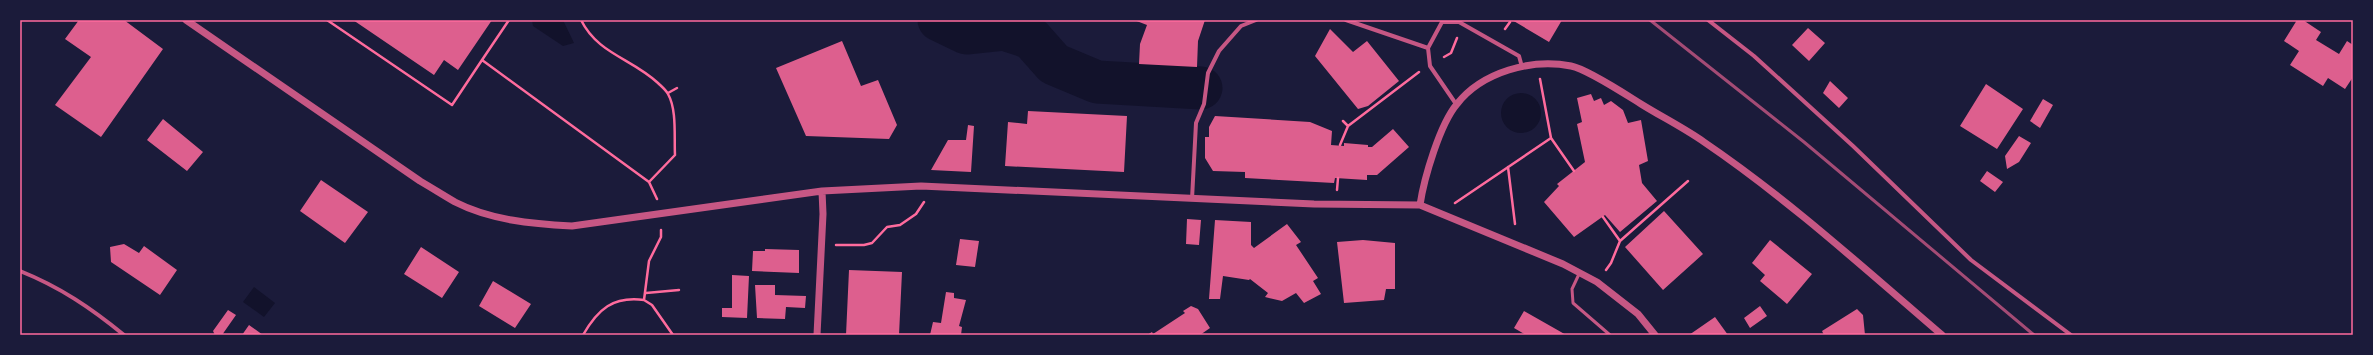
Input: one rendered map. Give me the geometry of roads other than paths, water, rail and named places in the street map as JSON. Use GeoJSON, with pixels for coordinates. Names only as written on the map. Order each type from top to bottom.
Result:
{"type":"FeatureCollection","features":[{"type":"Feature","properties":{"kind":"street"},"geometry":{"type":"LineString","coordinates":[[186,20],[420,181],[456,202],[494,216],[530,224],[572,226],[822,191],[921,186],[1314,204],[1420,205],[1580,272],[1598,282],[1638,314],[1655,335]]}},
{"type":"Feature","properties":{"kind":"street"},"geometry":{"type":"LineString","coordinates":[[1192,199],[1196,123],[1204,104],[1208,73],[1218,51],[1241,26],[1256,20]]}},
{"type":"Feature","properties":{"kind":"street"},"geometry":{"type":"LineString","coordinates":[[1346,20],[1428,48]]}},
{"type":"Feature","properties":{"kind":"street"},"geometry":{"type":"LineString","coordinates":[[1708,20],[1754,56],[1848,140],[1971,260],[2071,335]]}},
{"type":"Feature","properties":{"kind":"street"},"geometry":{"type":"LineString","coordinates":[[1456,104],[1430,66],[1428,48],[1441,21],[1459,22],[1488,38],[1519,56],[1522,67]]}},
{"type":"Feature","properties":{"kind":"street"},"geometry":{"type":"LineString","coordinates":[[1420,205],[1424,182],[1444,126],[1456,104],[1486,79],[1522,67],[1538,64],[1572,66],[1615,88],[1704,142],[1798,213],[1942,335]]}},
{"type":"Feature","properties":{"kind":"street"},"geometry":{"type":"LineString","coordinates":[[817,335],[823,214],[822,191]]}},
{"type":"Feature","properties":{"kind":"street"},"geometry":{"type":"LineString","coordinates":[[20,271],[41,279],[86,304],[124,335]]}},
{"type":"Feature","properties":{"kind":"lane"},"geometry":{"type":"LineString","coordinates":[[1580,272],[1572,289],[1573,303],[1610,335]]}},
{"type":"Feature","properties":{"kind":"waterway"},"geometry":{"type":"LineString","coordinates":[[939,20],[966,33],[1004,29],[1031,38],[1054,64],[1097,82],[1201,88]]}},
{"type":"Feature","properties":{"kind":"railway"},"geometry":{"type":"LineString","coordinates":[[1650,20],[1804,142],[2034,335]]}}]}
